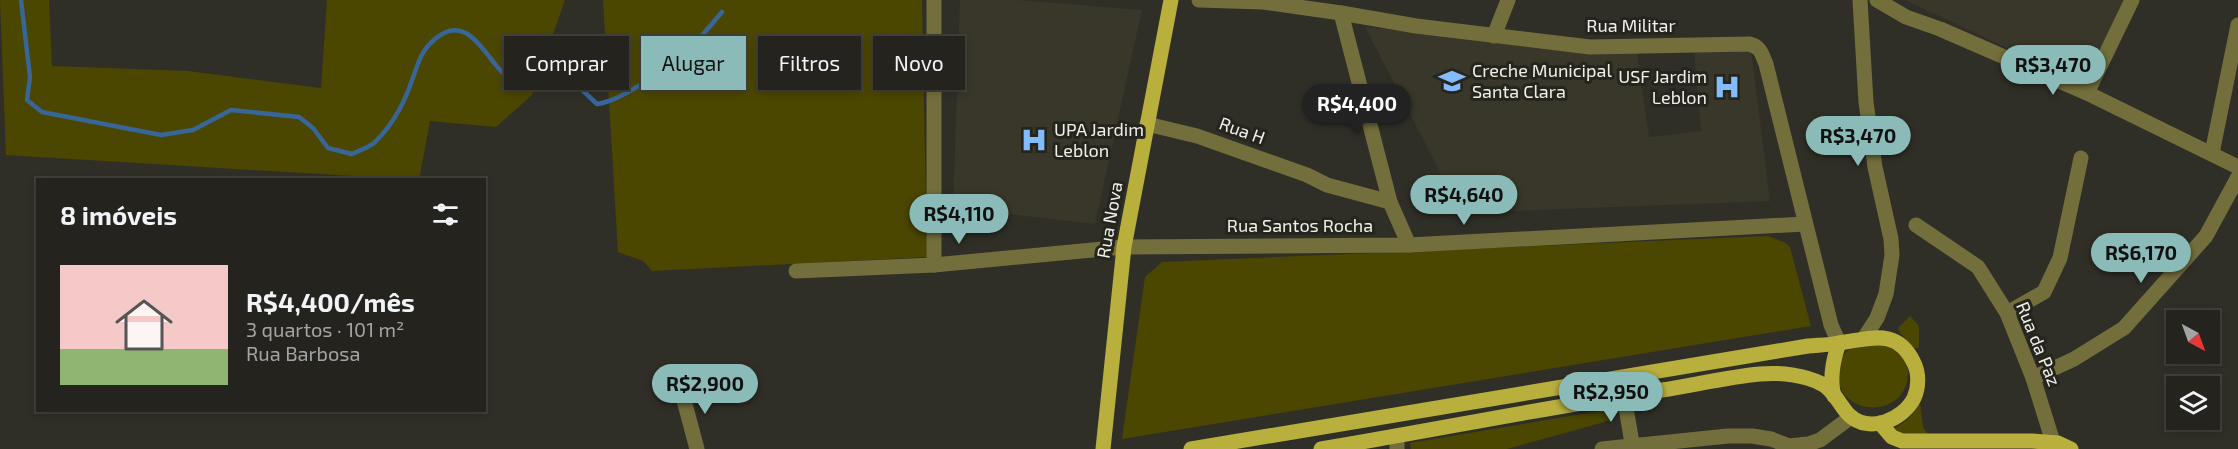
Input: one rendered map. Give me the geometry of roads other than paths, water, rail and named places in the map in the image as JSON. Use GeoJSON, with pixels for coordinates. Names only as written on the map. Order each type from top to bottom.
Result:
{"type":"FeatureCollection","features":[{"type":"Feature","properties":{"kind":"main road","name":"Rua Nova"},"geometry":{"type":"LineString","coordinates":[[1103,449],[1124,247],[1171,0]]}},
{"type":"Feature","properties":{"kind":"main road"},"geometry":{"type":"LineString","coordinates":[[1191,449],[1874,336],[1888,338],[1900,345],[1910,355],[1917,368],[1918,381],[1915,395],[1908,408],[1898,417],[1880,423],[1864,422],[1851,417],[1825,386],[1812,379],[1773,374],[1624,396],[1397,442],[1322,449]]}},
{"type":"Feature","properties":{"kind":"main road"},"geometry":{"type":"LineString","coordinates":[[1835,399],[1832,371],[1839,343]]}},
{"type":"Feature","properties":{"kind":"main road"},"geometry":{"type":"LineString","coordinates":[[1880,423],[1892,437],[1902,441],[2032,441],[2071,449]]}},
{"type":"Feature","properties":{"kind":"street"},"geometry":{"type":"LineString","coordinates":[[933,0],[934,265]]}},
{"type":"Feature","properties":{"kind":"street","name":"Rua Militar"},"geometry":{"type":"LineString","coordinates":[[1199,0],[1263,1],[1416,26],[1590,47],[1749,44],[1756,46],[1761,51],[1766,64],[1831,325],[1839,343]]}},
{"type":"Feature","properties":{"kind":"street"},"geometry":{"type":"LineString","coordinates":[[1494,36],[1508,0]]}},
{"type":"Feature","properties":{"kind":"street"},"geometry":{"type":"LineString","coordinates":[[1860,0],[1868,113],[1875,167],[1891,239],[1892,255],[1886,294],[1876,318],[1863,338]]}},
{"type":"Feature","properties":{"kind":"street"},"geometry":{"type":"LineString","coordinates":[[1877,0],[1906,17],[1940,29],[2087,93],[2238,167]]}},
{"type":"Feature","properties":{"kind":"street"},"geometry":{"type":"LineString","coordinates":[[2087,93],[2132,0]]}},
{"type":"Feature","properties":{"kind":"street"},"geometry":{"type":"LineString","coordinates":[[1341,13],[1390,202],[1409,245]]}},
{"type":"Feature","properties":{"kind":"street"},"geometry":{"type":"LineString","coordinates":[[2212,153],[2238,26]]}},
{"type":"Feature","properties":{"kind":"street","name":"Rua H"},"geometry":{"type":"LineString","coordinates":[[1147,124],[1197,136],[1327,184],[1390,202]]}},
{"type":"Feature","properties":{"kind":"street"},"geometry":{"type":"LineString","coordinates":[[2007,313],[2044,292],[2060,258],[2081,158]]}},
{"type":"Feature","properties":{"kind":"street"},"geometry":{"type":"LineString","coordinates":[[2033,378],[2074,358],[2124,328],[2206,236],[2238,177]]}},
{"type":"Feature","properties":{"kind":"street","name":"Rua Santos Rocha"},"geometry":{"type":"LineString","coordinates":[[796,271],[934,265],[1124,247],[1409,245],[1805,224]]}},
{"type":"Feature","properties":{"kind":"street","name":"Rua da Paz"},"geometry":{"type":"LineString","coordinates":[[1916,225],[1978,267],[2007,313],[2033,378],[2055,446]]}},
{"type":"Feature","properties":{"kind":"street"},"geometry":{"type":"LineString","coordinates":[[681,389],[697,449]]}},
{"type":"Feature","properties":{"kind":"street"},"geometry":{"type":"LineString","coordinates":[[1624,396],[1632,447]]}},
{"type":"Feature","properties":{"kind":"street"},"geometry":{"type":"LineString","coordinates":[[1602,449],[1728,436],[1771,439],[1790,447],[1820,440],[1851,417]]}},
{"type":"Feature","properties":{"kind":"waterway"},"geometry":{"type":"LineString","coordinates":[[21,0],[30,77],[27,100],[42,112],[161,135],[193,130],[231,110],[299,117],[313,128],[328,148],[352,154],[374,143],[387,129],[404,100],[425,49],[435,39],[449,31],[460,31],[471,36],[499,69],[509,79],[520,85],[579,87],[597,104],[621,96],[672,64],[693,45],[722,12]]}},
{"type":"Feature","properties":{"kind":"place","name":"Creche Municipal Santa Clara"},"geometry":{"type":"Point","coordinates":[1452,81]}},
{"type":"Feature","properties":{"kind":"place","name":"USF Jardim Leblon"},"geometry":{"type":"Point","coordinates":[1727,87]}},
{"type":"Feature","properties":{"kind":"place","name":"UPA Jardim Leblon"},"geometry":{"type":"Point","coordinates":[1034,140]}}]}
